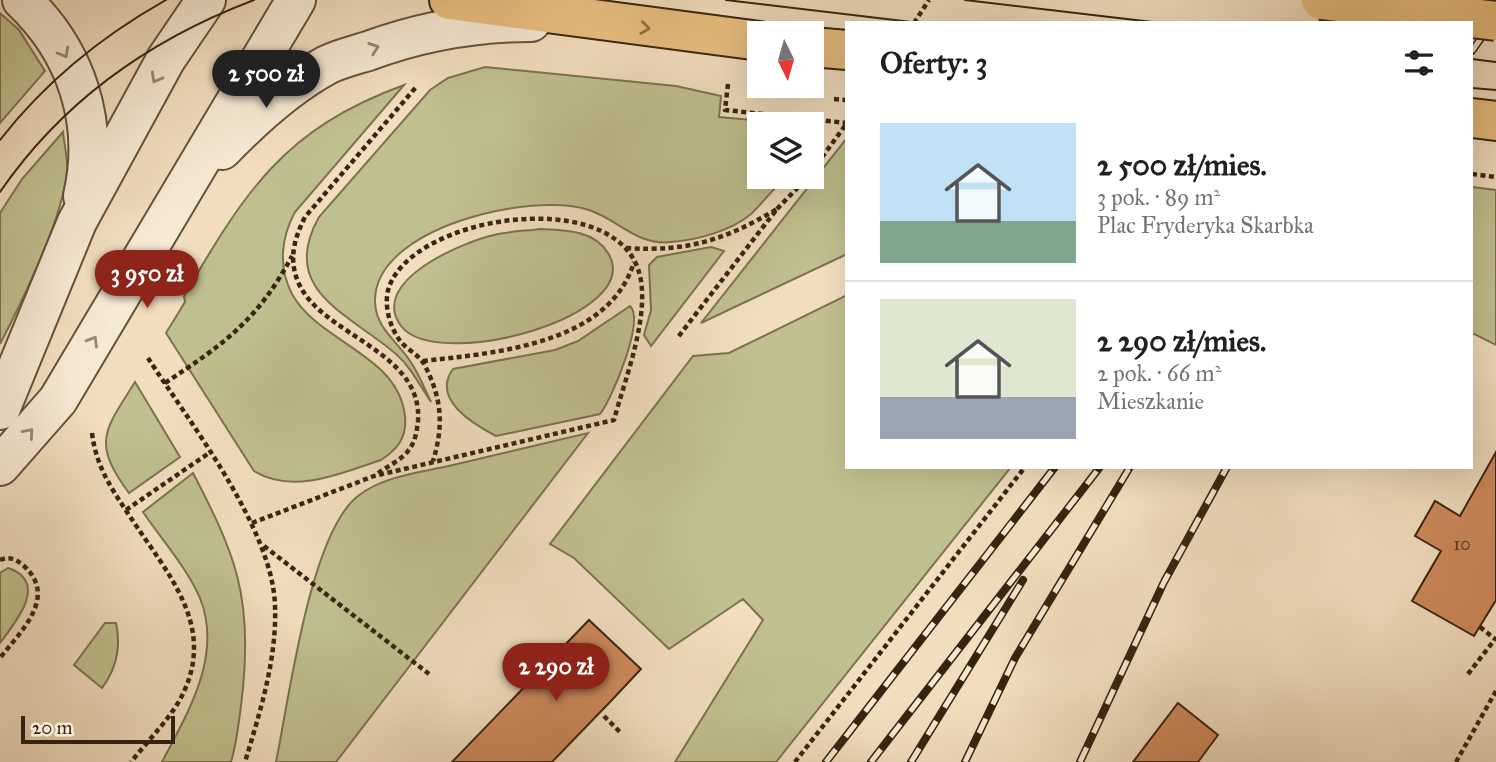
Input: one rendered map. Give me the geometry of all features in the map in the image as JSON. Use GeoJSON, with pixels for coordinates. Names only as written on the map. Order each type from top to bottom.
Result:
{"type":"FeatureCollection","features":[{"type":"Feature","properties":{"kind":"main road"},"geometry":{"type":"LineString","coordinates":[[449,0],[747,40]]}},
{"type":"Feature","properties":{"kind":"main road"},"geometry":{"type":"LineString","coordinates":[[1321,0],[1496,21]]}},
{"type":"Feature","properties":{"kind":"main road"},"geometry":{"type":"LineString","coordinates":[[824,48],[845,50]]}},
{"type":"Feature","properties":{"kind":"main road"},"geometry":{"type":"LineString","coordinates":[[1473,118],[1496,121]]}},
{"type":"Feature","properties":{"kind":"street"},"geometry":{"type":"LineString","coordinates":[[22,0],[44,22],[64,52],[82,99],[88,148],[84,191],[77,222]]}},
{"type":"Feature","properties":{"kind":"street"},"geometry":{"type":"LineString","coordinates":[[0,410],[77,222],[166,59],[206,0]]}},
{"type":"Feature","properties":{"kind":"street"},"geometry":{"type":"LineString","coordinates":[[0,466],[58,400],[296,0]]}},
{"type":"Feature","properties":{"kind":"street"},"geometry":{"type":"LineString","coordinates":[[185,189],[245,126],[328,65],[431,30],[497,22],[602,22]]}},
{"type":"Feature","properties":{"kind":"path"},"geometry":{"type":"LineString","coordinates":[[915,21],[929,0]]}},
{"type":"Feature","properties":{"kind":"path"},"geometry":{"type":"LineString","coordinates":[[164,383],[217,348],[251,318],[269,297],[292,255],[295,237],[305,217],[423,79]]}},
{"type":"Feature","properties":{"kind":"path"},"geometry":{"type":"LineString","coordinates":[[728,83],[725,110],[845,123]]}},
{"type":"Feature","properties":{"kind":"path"},"geometry":{"type":"LineString","coordinates":[[824,155],[845,126]]}},
{"type":"Feature","properties":{"kind":"path"},"geometry":{"type":"LineString","coordinates":[[1473,174],[1496,177]]}},
{"type":"Feature","properties":{"kind":"path"},"geometry":{"type":"LineString","coordinates":[[678,337],[777,209],[796,189]]}},
{"type":"Feature","properties":{"kind":"path"},"geometry":{"type":"LineString","coordinates":[[625,247],[651,250],[709,242],[736,234],[777,209]]}},
{"type":"Feature","properties":{"kind":"path"},"geometry":{"type":"LineString","coordinates":[[252,523],[374,476],[614,420],[640,320],[641,286],[634,261],[625,247],[611,234],[580,222],[544,217],[469,229],[430,246],[404,263],[388,288],[387,316],[401,342],[423,361],[435,389],[442,431],[433,461]]}},
{"type":"Feature","properties":{"kind":"path"},"geometry":{"type":"LineString","coordinates":[[292,255],[300,286],[310,301],[390,362],[409,383],[419,410],[417,433],[408,451],[374,476]]}},
{"type":"Feature","properties":{"kind":"path"},"geometry":{"type":"LineString","coordinates":[[423,361],[533,345],[561,334],[585,321],[621,291],[634,261]]}},
{"type":"Feature","properties":{"kind":"path"},"geometry":{"type":"LineString","coordinates":[[148,358],[252,523],[272,575],[275,637],[263,699],[246,762]]}},
{"type":"Feature","properties":{"kind":"path"},"geometry":{"type":"LineString","coordinates":[[93,423],[93,444],[102,472],[186,603],[196,651],[190,676],[177,704],[131,762]]}},
{"type":"Feature","properties":{"kind":"path"},"geometry":{"type":"LineString","coordinates":[[126,510],[209,453]]}},
{"type":"Feature","properties":{"kind":"path"},"geometry":{"type":"LineString","coordinates":[[795,762],[1023,469]]}},
{"type":"Feature","properties":{"kind":"path"},"geometry":{"type":"LineString","coordinates":[[262,545],[429,674]]}},
{"type":"Feature","properties":{"kind":"path"},"geometry":{"type":"LineString","coordinates":[[0,560],[8,557],[17,560],[34,576],[40,594],[32,617],[0,658]]}},
{"type":"Feature","properties":{"kind":"path"},"geometry":{"type":"LineString","coordinates":[[1468,674],[1496,638],[1480,627]]}},
{"type":"Feature","properties":{"kind":"path"},"geometry":{"type":"LineString","coordinates":[[1456,762],[1496,691]]}},
{"type":"Feature","properties":{"kind":"path"},"geometry":{"type":"LineString","coordinates":[[604,716],[621,733]]}},
{"type":"Feature","properties":{"kind":"green space"},"geometry":{"type":"Polygon","coordinates":[[[0,13],[19,30],[45,71],[0,123],[0,13]]]}},
{"type":"Feature","properties":{"kind":"green space"},"geometry":{"type":"Polygon","coordinates":[[[485,67],[676,86],[721,96],[719,117],[747,120],[747,189],[774,189],[743,220],[713,234],[681,241],[648,240],[600,214],[564,205],[496,211],[460,221],[427,235],[400,253],[381,276],[375,302],[379,320],[407,356],[431,402],[411,371],[396,354],[324,298],[313,282],[307,263],[309,242],[319,217],[430,90],[448,78],[485,67]]]}},
{"type":"Feature","properties":{"kind":"green space"},"geometry":{"type":"Polygon","coordinates":[[[404,85],[295,212],[284,242],[283,253],[288,284],[304,311],[373,363],[388,378],[399,395],[405,416],[403,436],[397,447],[381,460],[350,471],[301,481],[269,478],[254,471],[166,333],[185,302],[184,296],[206,258],[249,194],[272,167],[298,143],[328,122],[363,102],[404,85]]]}},
{"type":"Feature","properties":{"kind":"green space"},"geometry":{"type":"Polygon","coordinates":[[[63,132],[67,171],[58,211],[30,283],[0,344],[0,213],[22,179],[63,132]]]}},
{"type":"Feature","properties":{"kind":"green space"},"geometry":{"type":"Polygon","coordinates":[[[845,141],[845,255],[701,323],[807,189],[824,189],[824,167],[845,141]]]}},
{"type":"Feature","properties":{"kind":"green space"},"geometry":{"type":"Polygon","coordinates":[[[1473,187],[1496,190],[1496,345],[1473,334],[1473,187]]]}},
{"type":"Feature","properties":{"kind":"green space"},"geometry":{"type":"Polygon","coordinates":[[[541,229],[578,233],[602,245],[608,253],[612,276],[597,298],[569,316],[533,331],[493,340],[454,343],[422,339],[401,326],[394,309],[397,294],[408,279],[424,266],[480,239],[541,229]]]}},
{"type":"Feature","properties":{"kind":"green space"},"geometry":{"type":"Polygon","coordinates":[[[711,247],[724,251],[651,346],[644,335],[651,310],[649,265],[657,257],[711,247]]]}},
{"type":"Feature","properties":{"kind":"green space"},"geometry":{"type":"Polygon","coordinates":[[[845,296],[845,469],[1009,469],[776,762],[675,762],[763,620],[743,599],[669,649],[574,558],[550,544],[693,356],[729,353],[845,296]]]}},
{"type":"Feature","properties":{"kind":"green space"},"geometry":{"type":"Polygon","coordinates":[[[630,306],[634,314],[633,327],[625,360],[600,414],[496,436],[466,417],[451,400],[447,390],[453,369],[555,350],[578,341],[630,306]]]}},
{"type":"Feature","properties":{"kind":"green space"},"geometry":{"type":"Polygon","coordinates":[[[135,382],[180,457],[129,493],[110,461],[106,436],[116,412],[135,382]]]}},
{"type":"Feature","properties":{"kind":"green space"},"geometry":{"type":"Polygon","coordinates":[[[588,433],[336,762],[276,762],[295,660],[314,580],[341,515],[358,496],[379,484],[403,476],[588,433]]]}},
{"type":"Feature","properties":{"kind":"green space"},"geometry":{"type":"Polygon","coordinates":[[[193,473],[230,552],[242,600],[245,627],[243,688],[231,762],[162,762],[192,703],[199,683],[205,662],[206,620],[200,598],[188,576],[143,512],[193,473]]]}},
{"type":"Feature","properties":{"kind":"green space"},"geometry":{"type":"Polygon","coordinates":[[[8,568],[20,574],[27,583],[28,593],[20,614],[0,643],[0,573],[8,568]]]}},
{"type":"Feature","properties":{"kind":"green space"},"geometry":{"type":"Polygon","coordinates":[[[105,623],[116,623],[118,640],[114,665],[102,688],[74,665],[105,623]]]}},
{"type":"Feature","properties":{"kind":"building"},"geometry":{"type":"Polygon","coordinates":[[[1496,452],[1496,600],[1474,636],[1412,601],[1441,551],[1415,536],[1435,501],[1460,516],[1496,452]]]}},
{"type":"Feature","properties":{"kind":"building"},"geometry":{"type":"Polygon","coordinates":[[[589,620],[641,669],[610,702],[552,762],[452,762],[589,620]]]}},
{"type":"Feature","properties":{"kind":"building"},"geometry":{"type":"Polygon","coordinates":[[[1178,703],[1218,735],[1198,762],[1133,762],[1178,703]]]}},
{"type":"Feature","properties":{"kind":"tram line"},"geometry":{"type":"LineString","coordinates":[[0,140],[36,98],[76,61],[166,0]]}},
{"type":"Feature","properties":{"kind":"tram line"},"geometry":{"type":"LineString","coordinates":[[0,192],[52,129],[112,76],[180,34],[254,0]]}},
{"type":"Feature","properties":{"kind":"tram line"},"geometry":{"type":"LineString","coordinates":[[726,0],[903,21]]}},
{"type":"Feature","properties":{"kind":"tram line"},"geometry":{"type":"LineString","coordinates":[[965,0],[1144,21]]}},
{"type":"Feature","properties":{"kind":"tram line"},"geometry":{"type":"LineString","coordinates":[[1473,59],[1496,62]]}},
{"type":"Feature","properties":{"kind":"tram line"},"geometry":{"type":"LineString","coordinates":[[1473,88],[1496,90]]}},
{"type":"Feature","properties":{"kind":"railway"},"geometry":{"type":"LineString","coordinates":[[1404,21],[1420,0]]}},
{"type":"Feature","properties":{"kind":"railway"},"geometry":{"type":"LineString","coordinates":[[1446,21],[1462,0]]}},
{"type":"Feature","properties":{"kind":"railway"},"geometry":{"type":"LineString","coordinates":[[1473,50],[1496,17]]}},
{"type":"Feature","properties":{"kind":"railway"},"geometry":{"type":"LineString","coordinates":[[826,762],[1053,469]]}},
{"type":"Feature","properties":{"kind":"railway"},"geometry":{"type":"LineString","coordinates":[[871,762],[1098,469]]}},
{"type":"Feature","properties":{"kind":"railway"},"geometry":{"type":"LineString","coordinates":[[965,762],[1015,658],[1129,469]]}},
{"type":"Feature","properties":{"kind":"railway"},"geometry":{"type":"LineString","coordinates":[[1080,762],[1164,582],[1226,469]]}},
{"type":"Feature","properties":{"kind":"railway"},"geometry":{"type":"LineString","coordinates":[[911,762],[1023,580]]}}]}
